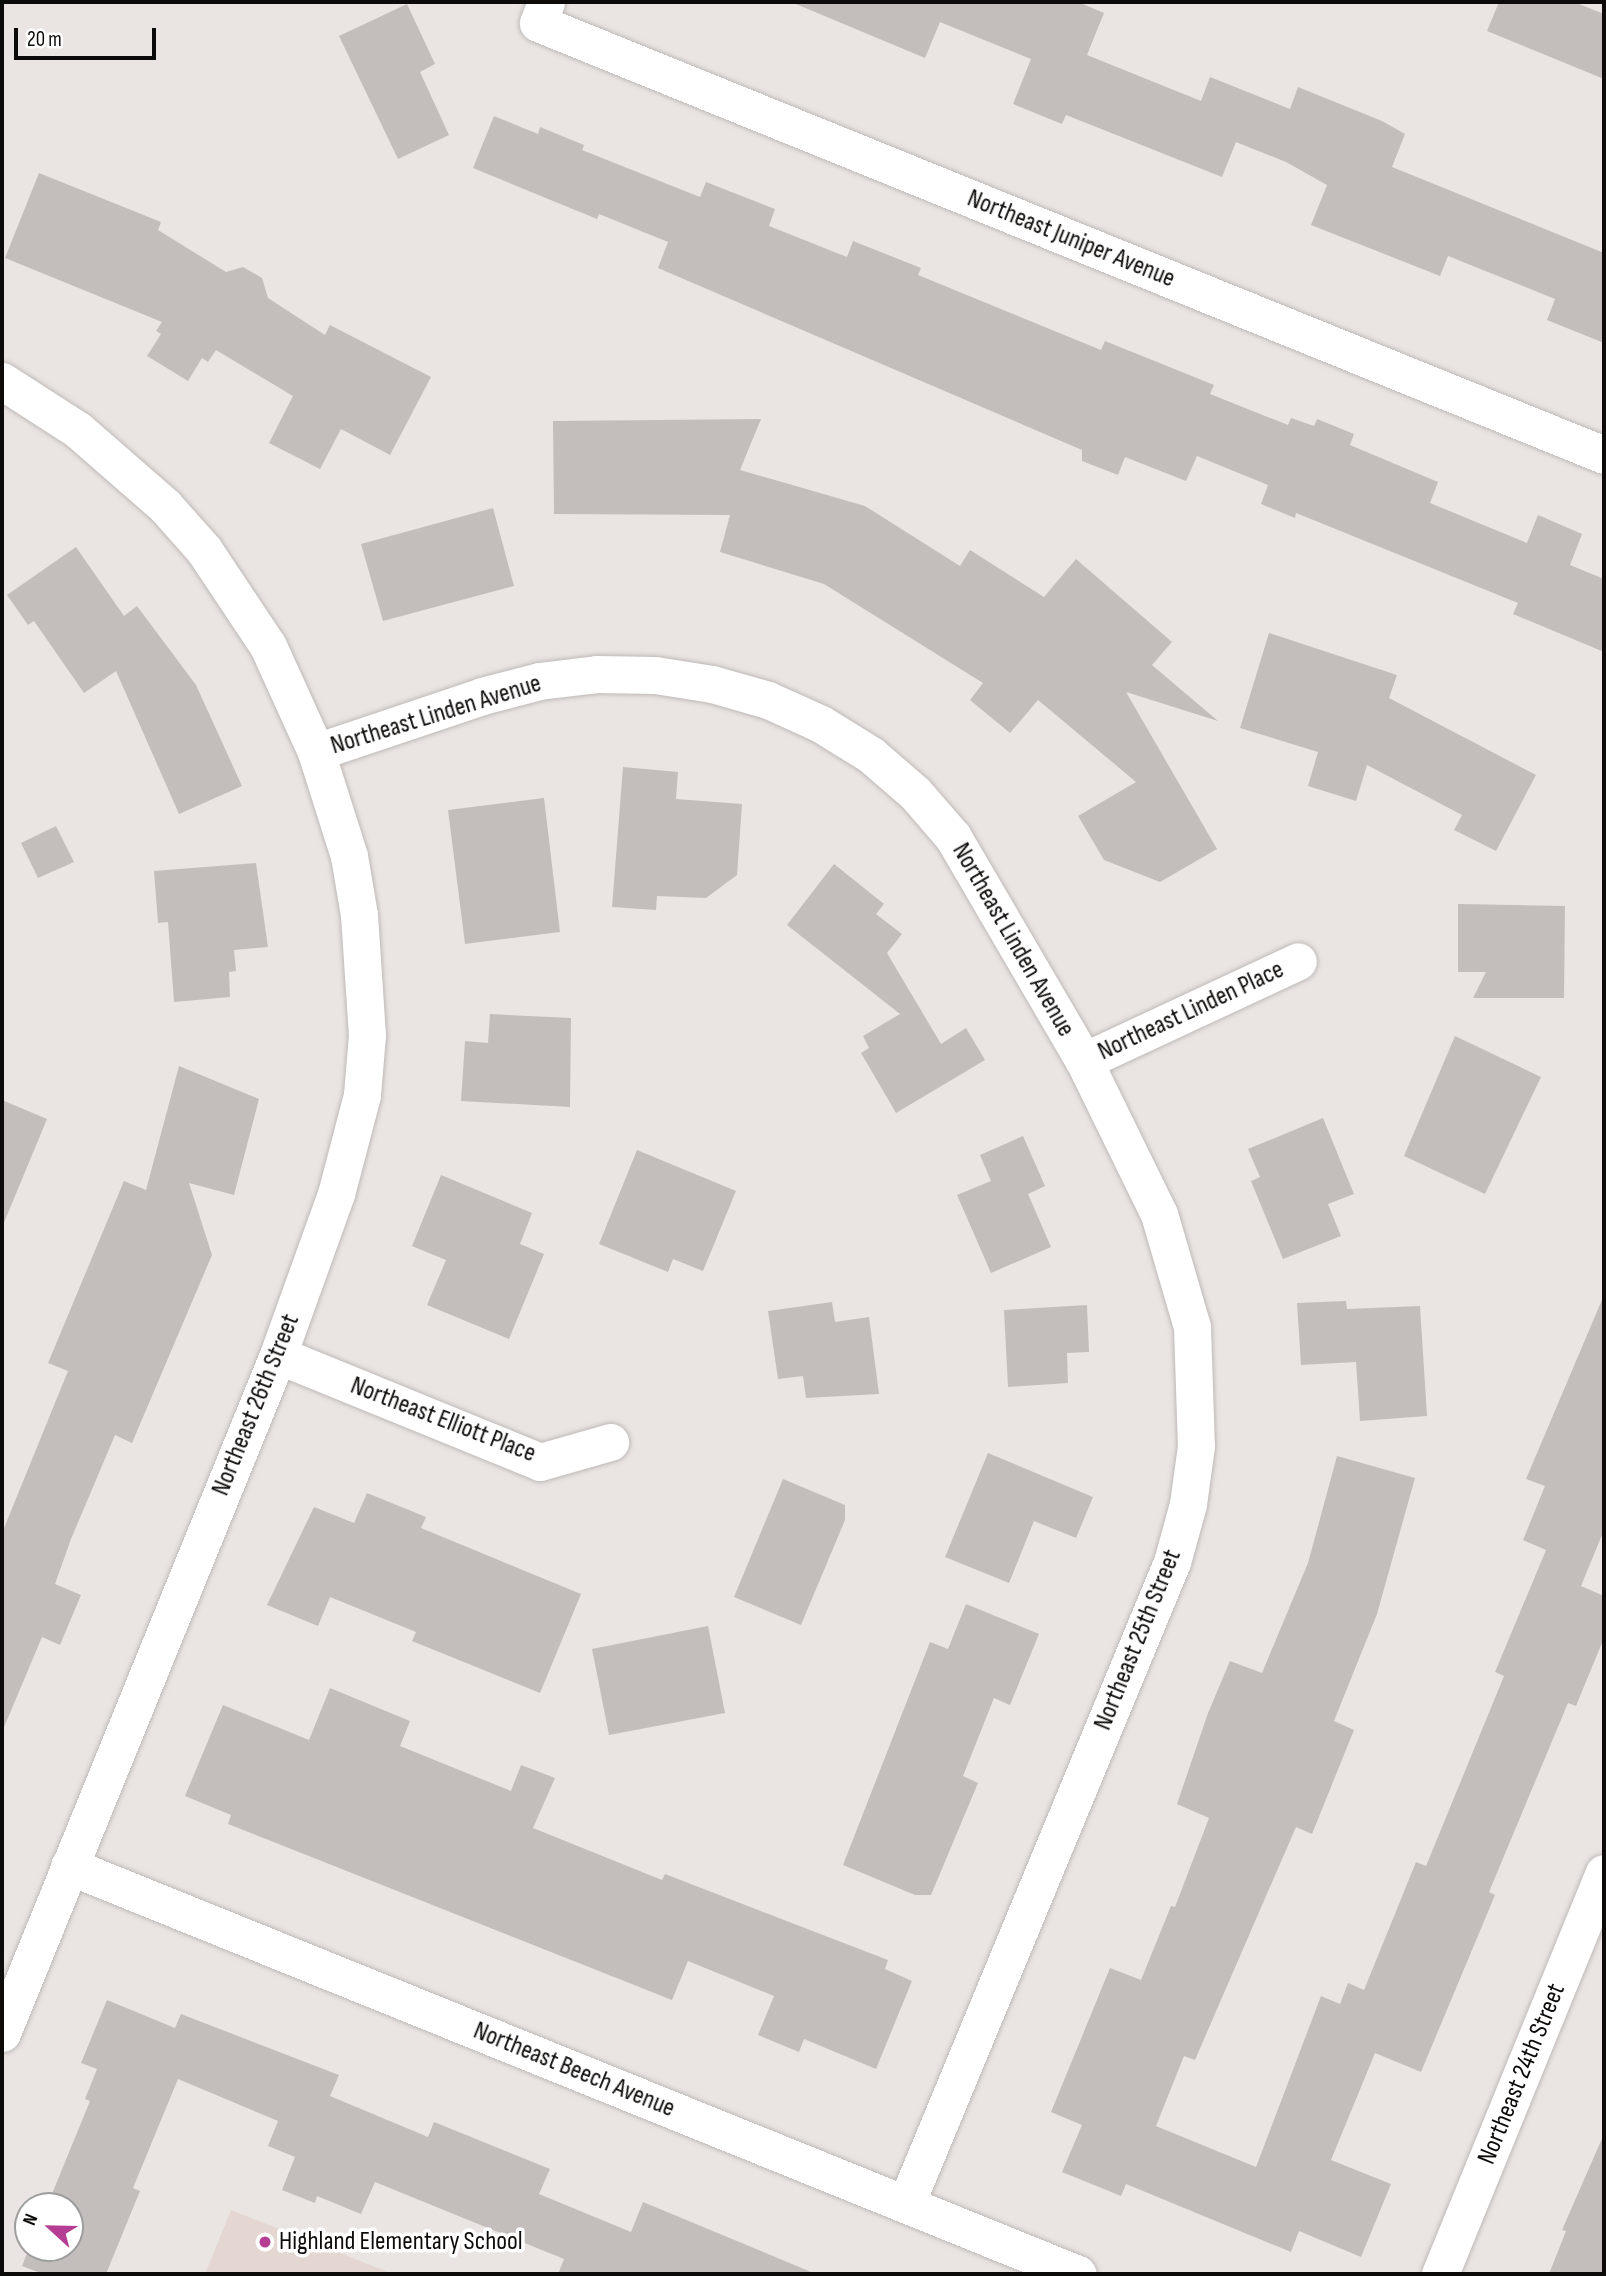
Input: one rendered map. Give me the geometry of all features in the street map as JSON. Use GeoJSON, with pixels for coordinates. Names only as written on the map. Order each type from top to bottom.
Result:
{"type":"FeatureCollection","features":[{"type":"Feature","properties":{"kind":"street","name":"Northeast Juniper Avenue"},"geometry":{"type":"LineString","coordinates":[[542,13],[1604,455]]}},
{"type":"Feature","properties":{"kind":"street","name":"Northeast Linden Avenue"},"geometry":{"type":"LineString","coordinates":[[2,381],[78,430],[123,466],[204,550],[268,646],[316,752],[482,696],[539,681],[597,674],[655,675],[712,684],[768,700],[821,724],[871,755],[915,793],[953,836],[1084,1061]]}},
{"type":"Feature","properties":{"kind":"street","name":"Northeast 26th Street"},"geometry":{"type":"LineString","coordinates":[[2,2032],[278,1355],[336,1194],[362,1095],[367,1035],[357,904],[349,856],[316,752]]}},
{"type":"Feature","properties":{"kind":"street","name":"Northeast Linden Place"},"geometry":{"type":"LineString","coordinates":[[1084,1061],[1298,961]]}},
{"type":"Feature","properties":{"kind":"street","name":"Northeast 25th Street"},"geometry":{"type":"LineString","coordinates":[[906,2204],[1172,1562],[1188,1504],[1197,1387],[1192,1327],[1179,1270],[1159,1214],[1084,1061]]}},
{"type":"Feature","properties":{"kind":"street","name":"Northeast Elliott Place"},"geometry":{"type":"LineString","coordinates":[[278,1355],[540,1462],[610,1442]]}},
{"type":"Feature","properties":{"kind":"street","name":"Northeast Beech Avenue"},"geometry":{"type":"LineString","coordinates":[[69,1866],[1079,2274]]}},
{"type":"Feature","properties":{"kind":"street","name":"Northeast 24th Street"},"geometry":{"type":"LineString","coordinates":[[1440,2274],[1604,1873]]}},
{"type":"Feature","properties":{"kind":"shaded area","name":"Highland Elementary School"},"geometry":{"type":"Polygon","coordinates":[[[231,2210],[393,2274],[205,2274],[231,2210]]]}},
{"type":"Feature","properties":{"kind":"building"},"geometry":{"type":"Polygon","coordinates":[[[791,2],[1078,2],[1104,13],[1087,55],[1201,101],[1210,77],[1290,109],[1298,87],[1382,121],[1405,134],[1392,167],[1604,253],[1604,343],[1547,320],[1555,299],[1448,256],[1440,276],[1311,225],[1327,185],[1286,162],[1236,142],[1222,177],[1066,115],[1062,124],[1013,104],[1031,59],[940,22],[925,58],[791,2]]]}},
{"type":"Feature","properties":{"kind":"building"},"geometry":{"type":"Polygon","coordinates":[[[1499,2],[1574,2],[1604,14],[1604,79],[1487,31],[1499,2]]]}},
{"type":"Feature","properties":{"kind":"building"},"geometry":{"type":"Polygon","coordinates":[[[407,4],[435,64],[420,72],[449,135],[398,159],[339,36],[407,4]]]}},
{"type":"Feature","properties":{"kind":"building"},"geometry":{"type":"Polygon","coordinates":[[[494,116],[538,134],[540,127],[584,145],[582,150],[700,197],[706,182],[775,209],[769,226],[847,257],[853,241],[921,268],[918,275],[1101,350],[1105,341],[1214,385],[1210,394],[1288,425],[1291,418],[1314,426],[1317,419],[1354,434],[1350,445],[1438,482],[1430,503],[1527,543],[1538,515],[1582,534],[1570,565],[1604,579],[1604,652],[1513,614],[1518,603],[1296,513],[1295,518],[1261,504],[1268,485],[1197,456],[1186,481],[1125,457],[1118,475],[1082,461],[1082,450],[658,268],[668,242],[599,214],[597,219],[473,168],[494,116]]]}},
{"type":"Feature","properties":{"kind":"building"},"geometry":{"type":"Polygon","coordinates":[[[39,173],[161,222],[158,230],[226,272],[243,267],[262,278],[268,298],[325,335],[330,325],[431,377],[390,455],[341,429],[320,469],[269,443],[293,396],[216,350],[208,362],[202,358],[188,381],[147,356],[161,334],[156,331],[162,322],[5,258],[39,173]]]}},
{"type":"Feature","properties":{"kind":"building"},"geometry":{"type":"Polygon","coordinates":[[[761,419],[740,470],[865,506],[960,566],[970,550],[1044,597],[1076,559],[1172,642],[1152,665],[1218,721],[1126,692],[1217,849],[1160,882],[1104,860],[1078,816],[1136,782],[1038,700],[1010,733],[970,700],[983,683],[824,584],[720,552],[730,515],[554,514],[553,421],[761,419]]]}},
{"type":"Feature","properties":{"kind":"building"},"geometry":{"type":"Polygon","coordinates":[[[493,508],[514,586],[383,621],[361,544],[493,508]]]}},
{"type":"Feature","properties":{"kind":"building"},"geometry":{"type":"Polygon","coordinates":[[[76,547],[124,616],[137,606],[196,685],[242,786],[179,814],[116,671],[84,693],[34,621],[28,625],[7,595],[76,547]]]}},
{"type":"Feature","properties":{"kind":"building"},"geometry":{"type":"Polygon","coordinates":[[[1269,633],[1397,675],[1389,698],[1536,775],[1496,851],[1454,830],[1462,815],[1367,765],[1356,801],[1308,786],[1318,752],[1240,728],[1269,633]]]}},
{"type":"Feature","properties":{"kind":"building"},"geometry":{"type":"Polygon","coordinates":[[[623,767],[678,772],[676,799],[742,804],[737,875],[706,898],[657,896],[656,910],[612,907],[623,767]]]}},
{"type":"Feature","properties":{"kind":"building"},"geometry":{"type":"Polygon","coordinates":[[[544,798],[560,932],[465,944],[448,810],[544,798]]]}},
{"type":"Feature","properties":{"kind":"building"},"geometry":{"type":"Polygon","coordinates":[[[56,826],[74,862],[38,878],[21,843],[56,826]]]}},
{"type":"Feature","properties":{"kind":"building"},"geometry":{"type":"Polygon","coordinates":[[[256,863],[268,947],[234,950],[236,971],[229,972],[230,997],[174,1002],[168,922],[158,923],[154,871],[256,863]]]}},
{"type":"Feature","properties":{"kind":"building"},"geometry":{"type":"Polygon","coordinates":[[[834,864],[884,904],[876,914],[902,934],[887,953],[941,1044],[966,1028],[985,1060],[896,1113],[861,1053],[869,1048],[863,1036],[900,1014],[787,925],[834,864]]]}},
{"type":"Feature","properties":{"kind":"building"},"geometry":{"type":"Polygon","coordinates":[[[1458,904],[1565,906],[1564,998],[1473,998],[1486,972],[1458,972],[1458,904]]]}},
{"type":"Feature","properties":{"kind":"building"},"geometry":{"type":"Polygon","coordinates":[[[490,1014],[571,1018],[570,1107],[461,1101],[465,1041],[488,1043],[490,1014]]]}},
{"type":"Feature","properties":{"kind":"building"},"geometry":{"type":"Polygon","coordinates":[[[1455,1036],[1541,1077],[1485,1194],[1404,1156],[1455,1036]]]}},
{"type":"Feature","properties":{"kind":"building"},"geometry":{"type":"Polygon","coordinates":[[[179,1066],[259,1099],[234,1195],[189,1183],[212,1255],[132,1443],[115,1435],[71,1539],[55,1584],[81,1595],[60,1645],[42,1637],[2,1732],[2,1533],[68,1371],[48,1363],[124,1181],[146,1190],[179,1066]]]}},
{"type":"Feature","properties":{"kind":"building"},"geometry":{"type":"Polygon","coordinates":[[[2,1100],[47,1119],[3,1225],[2,1225],[2,1100]]]}},
{"type":"Feature","properties":{"kind":"building"},"geometry":{"type":"Polygon","coordinates":[[[1323,1118],[1354,1194],[1328,1204],[1341,1236],[1283,1259],[1251,1181],[1260,1177],[1248,1149],[1323,1118]]]}},
{"type":"Feature","properties":{"kind":"building"},"geometry":{"type":"Polygon","coordinates":[[[1023,1136],[1045,1186],[1028,1194],[1051,1247],[991,1273],[957,1195],[991,1181],[980,1155],[1023,1136]]]}},
{"type":"Feature","properties":{"kind":"building"},"geometry":{"type":"Polygon","coordinates":[[[637,1150],[736,1191],[703,1271],[673,1259],[668,1272],[599,1244],[637,1150]]]}},
{"type":"Feature","properties":{"kind":"building"},"geometry":{"type":"Polygon","coordinates":[[[441,1175],[532,1213],[520,1244],[544,1254],[509,1339],[427,1305],[446,1260],[412,1246],[441,1175]]]}},
{"type":"Feature","properties":{"kind":"building"},"geometry":{"type":"Polygon","coordinates":[[[1604,1295],[1604,1530],[1581,1586],[1604,1596],[1604,1638],[1576,1706],[1568,1703],[1489,1892],[1495,1895],[1421,2072],[1375,2053],[1331,2160],[1391,2184],[1361,2257],[1299,2231],[1291,2252],[1126,2184],[1121,2196],[1062,2172],[1082,2125],[1051,2112],[1110,1968],[1141,1980],[1171,1906],[1175,1907],[1209,1818],[1177,1804],[1208,1713],[1230,1661],[1262,1673],[1308,1563],[1337,1456],[1415,1478],[1377,1614],[1334,1721],[1354,1730],[1312,1834],[1296,1827],[1195,2060],[1184,2056],[1156,2126],[1256,2167],[1321,1996],[1340,2004],[1348,1983],[1364,1990],[1416,1862],[1426,1866],[1504,1676],[1495,1672],[1546,1550],[1523,1540],[1545,1486],[1526,1479],[1604,1295]]]}},
{"type":"Feature","properties":{"kind":"building"},"geometry":{"type":"Polygon","coordinates":[[[1346,1301],[1347,1309],[1420,1306],[1427,1416],[1360,1421],[1356,1362],[1301,1365],[1297,1303],[1346,1301]]]}},
{"type":"Feature","properties":{"kind":"building"},"geometry":{"type":"Polygon","coordinates":[[[832,1302],[835,1322],[869,1317],[879,1394],[806,1398],[803,1376],[778,1379],[768,1311],[832,1302]]]}},
{"type":"Feature","properties":{"kind":"building"},"geometry":{"type":"Polygon","coordinates":[[[1087,1305],[1089,1352],[1067,1353],[1068,1383],[1008,1387],[1004,1310],[1087,1305]]]}},
{"type":"Feature","properties":{"kind":"building"},"geometry":{"type":"Polygon","coordinates":[[[988,1453],[1093,1497],[1076,1538],[1034,1521],[1009,1583],[945,1557],[988,1453]]]}},
{"type":"Feature","properties":{"kind":"building"},"geometry":{"type":"Polygon","coordinates":[[[783,1479],[845,1505],[845,1520],[801,1625],[734,1597],[783,1479]]]}},
{"type":"Feature","properties":{"kind":"building"},"geometry":{"type":"Polygon","coordinates":[[[367,1493],[426,1517],[421,1528],[581,1594],[540,1693],[412,1641],[416,1632],[330,1597],[318,1626],[267,1605],[314,1507],[354,1523],[367,1493]]]}},
{"type":"Feature","properties":{"kind":"building"},"geometry":{"type":"Polygon","coordinates":[[[966,1604],[1039,1634],[1010,1705],[994,1698],[963,1776],[978,1783],[931,1895],[915,1895],[843,1865],[930,1642],[948,1649],[966,1604]]]}},
{"type":"Feature","properties":{"kind":"building"},"geometry":{"type":"Polygon","coordinates":[[[708,1626],[725,1713],[609,1735],[592,1649],[708,1626]]]}},
{"type":"Feature","properties":{"kind":"building"},"geometry":{"type":"Polygon","coordinates":[[[330,1688],[410,1721],[400,1746],[511,1791],[521,1765],[555,1778],[533,1828],[662,1880],[665,1874],[888,1960],[885,1969],[912,1981],[876,2069],[804,2039],[799,2052],[758,2035],[774,1996],[688,1961],[672,2000],[228,1824],[231,1815],[185,1796],[223,1705],[309,1740],[330,1688]]]}},
{"type":"Feature","properties":{"kind":"building"},"geometry":{"type":"Polygon","coordinates":[[[107,2000],[175,2028],[181,2014],[339,2075],[330,2096],[428,2137],[434,2122],[550,2169],[539,2194],[631,2232],[643,2202],[816,2274],[558,2274],[564,2259],[375,2182],[361,2214],[317,2196],[315,2203],[282,2190],[295,2157],[268,2146],[278,2121],[178,2079],[133,2188],[140,2191],[106,2274],[43,2274],[22,2266],[24,2262],[84,2262],[84,2192],[53,2192],[90,2101],[85,2099],[97,2069],[81,2063],[107,2000]]]}},
{"type":"Feature","properties":{"kind":"building"},"geometry":{"type":"Polygon","coordinates":[[[1604,2134],[1604,2274],[1549,2274],[1566,2231],[1562,2230],[1604,2134]]]}},
{"type":"Feature","properties":{"kind":"place","name":"Highland Elementary School"},"geometry":{"type":"Point","coordinates":[265,2242]}}]}
